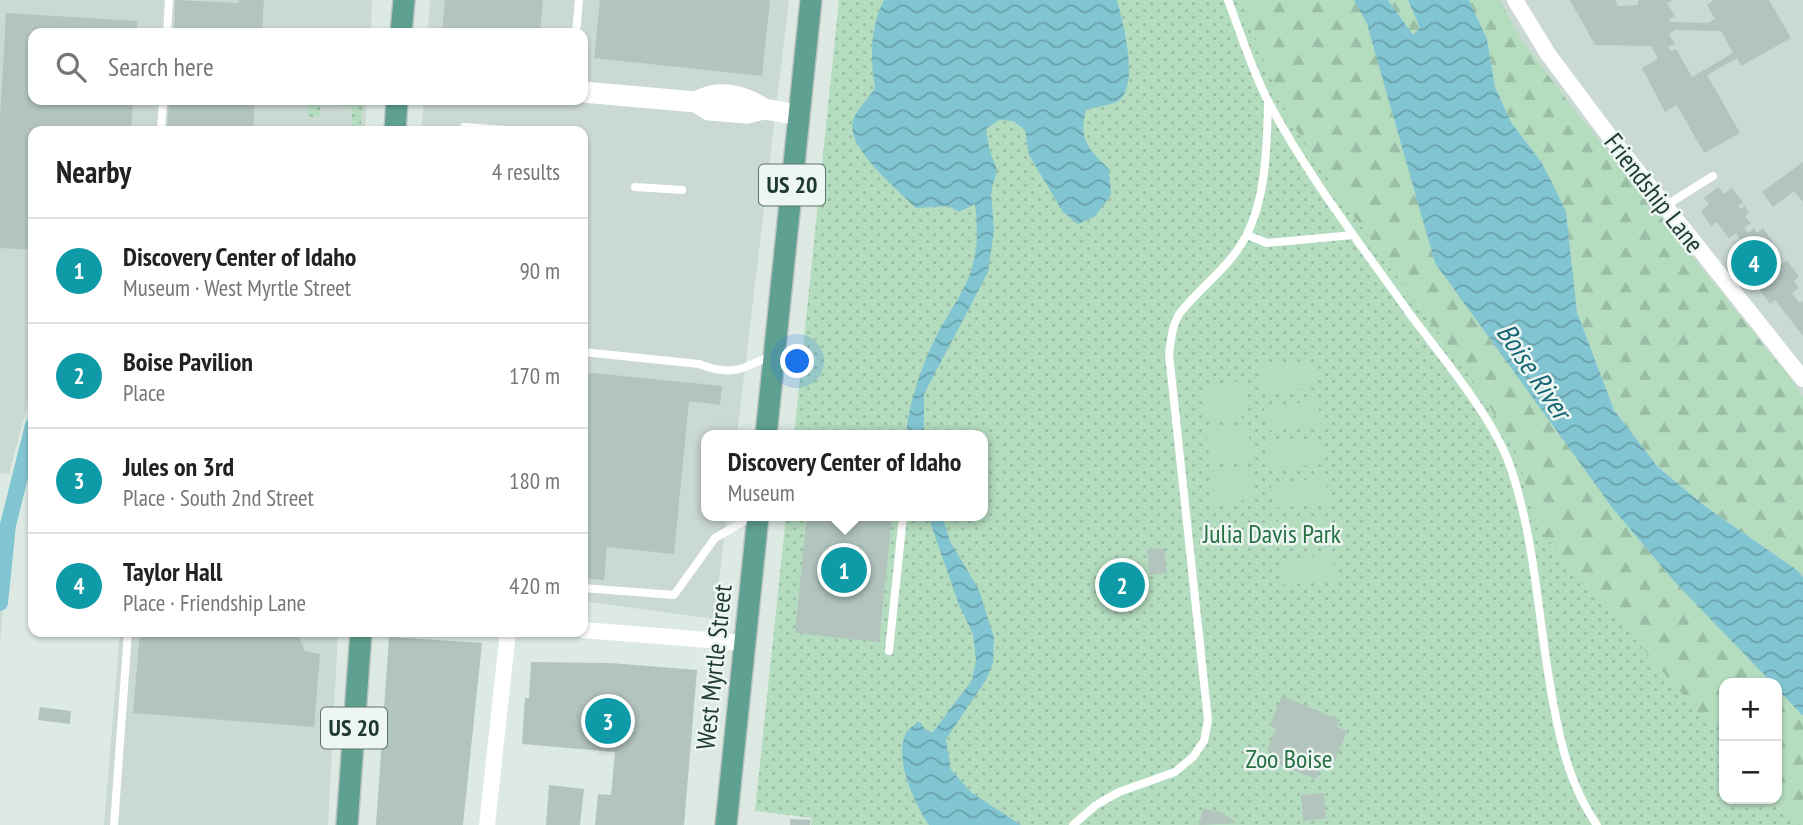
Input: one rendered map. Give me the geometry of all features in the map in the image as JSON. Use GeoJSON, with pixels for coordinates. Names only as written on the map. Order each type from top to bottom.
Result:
{"type":"FeatureCollection","features":[{"type":"Feature","properties":{"kind":"main road"},"geometry":{"type":"LineString","coordinates":[[401,28],[404,0]]}},
{"type":"Feature","properties":{"kind":"main road","name":"US 20"},"geometry":{"type":"LineString","coordinates":[[767,430],[811,0]]}},
{"type":"Feature","properties":{"kind":"main road"},"geometry":{"type":"LineString","coordinates":[[395,126],[397,105]]}},
{"type":"Feature","properties":{"kind":"main road","name":"West Myrtle Street"},"geometry":{"type":"LineString","coordinates":[[726,825],[755,521]]}},
{"type":"Feature","properties":{"kind":"main road","name":"US 20"},"geometry":{"type":"LineString","coordinates":[[348,825],[361,637]]}},
{"type":"Feature","properties":{"kind":"street","name":"Friendship Lane"},"geometry":{"type":"LineString","coordinates":[[1514,0],[1548,54],[1664,206],[1803,379]]}},
{"type":"Feature","properties":{"kind":"street"},"geometry":{"type":"LineString","coordinates":[[588,92],[696,102],[709,110],[747,113],[764,109],[799,115]]}},
{"type":"Feature","properties":{"kind":"street"},"geometry":{"type":"LineString","coordinates":[[588,630],[745,643]]}},
{"type":"Feature","properties":{"kind":"street"},"geometry":{"type":"LineString","coordinates":[[487,825],[507,637]]}},
{"type":"Feature","properties":{"kind":"lane"},"geometry":{"type":"LineString","coordinates":[[167,28],[169,0]]}},
{"type":"Feature","properties":{"kind":"lane"},"geometry":{"type":"LineString","coordinates":[[576,28],[579,0]]}},
{"type":"Feature","properties":{"kind":"lane"},"geometry":{"type":"LineString","coordinates":[[1228,0],[1268,101],[1294,146],[1353,235],[1472,400],[1508,461],[1526,531],[1562,750],[1574,784],[1597,825]]}},
{"type":"Feature","properties":{"kind":"lane"},"geometry":{"type":"LineString","coordinates":[[1073,825],[1096,805],[1119,792],[1175,772],[1194,757],[1204,741],[1208,720],[1169,354],[1179,315],[1226,266],[1247,235],[1262,189],[1268,101]]}},
{"type":"Feature","properties":{"kind":"lane"},"geometry":{"type":"LineString","coordinates":[[161,126],[163,105]]}},
{"type":"Feature","properties":{"kind":"lane"},"geometry":{"type":"LineString","coordinates":[[1664,206],[1713,176]]}},
{"type":"Feature","properties":{"kind":"lane"},"geometry":{"type":"LineString","coordinates":[[635,187],[682,190]]}},
{"type":"Feature","properties":{"kind":"lane"},"geometry":{"type":"LineString","coordinates":[[1247,235],[1267,243],[1353,235]]}},
{"type":"Feature","properties":{"kind":"lane"},"geometry":{"type":"LineString","coordinates":[[588,353],[699,364],[738,371],[774,362]]}},
{"type":"Feature","properties":{"kind":"lane"},"geometry":{"type":"LineString","coordinates":[[588,589],[674,595],[715,538],[746,521]]}},
{"type":"Feature","properties":{"kind":"lane"},"geometry":{"type":"LineString","coordinates":[[889,651],[902,521]]}},
{"type":"Feature","properties":{"kind":"lane"},"geometry":{"type":"LineString","coordinates":[[114,825],[128,637]]}},
{"type":"Feature","properties":{"kind":"shaded area"},"geometry":{"type":"Polygon","coordinates":[[[0,0],[372,0],[371,28],[28,28],[28,105],[367,105],[365,126],[28,126],[28,403],[9,474],[0,473],[0,0]]]}},
{"type":"Feature","properties":{"kind":"shaded area"},"geometry":{"type":"Polygon","coordinates":[[[430,0],[789,0],[738,430],[701,430],[701,521],[726,521],[714,619],[588,602],[588,126],[421,126],[424,105],[588,105],[588,28],[428,28],[430,0]]]}},
{"type":"Feature","properties":{"kind":"shaded area"},"geometry":{"type":"Polygon","coordinates":[[[1479,0],[1803,0],[1803,451],[1479,0]]]}},
{"type":"Feature","properties":{"kind":"shaded area"},"geometry":{"type":"Polygon","coordinates":[[[0,541],[8,541],[0,643],[0,541]]]}},
{"type":"Feature","properties":{"kind":"shaded area"},"geometry":{"type":"Polygon","coordinates":[[[120,637],[338,637],[328,825],[104,825],[120,637]]]}},
{"type":"Feature","properties":{"kind":"green space","name":"Julia Davis Park"},"geometry":{"type":"Polygon","coordinates":[[[839,0],[1354,0],[1614,510],[1767,678],[1719,678],[1719,804],[1782,804],[1782,694],[1803,716],[1803,825],[811,825],[812,818],[755,811],[785,521],[988,521],[988,430],[795,430],[839,0]]]}},
{"type":"Feature","properties":{"kind":"green space"},"geometry":{"type":"Polygon","coordinates":[[[1242,0],[1354,0],[1367,24],[1435,264],[1614,510],[1674,581],[1767,678],[1719,678],[1719,736],[1537,527],[1519,460],[1508,435],[1465,369],[1340,197],[1292,123],[1268,72],[1242,0]]]}},
{"type":"Feature","properties":{"kind":"green space"},"geometry":{"type":"Polygon","coordinates":[[[1388,0],[1408,0],[1420,28],[1413,36],[1388,0]]]}},
{"type":"Feature","properties":{"kind":"green space"},"geometry":{"type":"Polygon","coordinates":[[[1469,0],[1500,0],[1521,39],[1573,108],[1803,397],[1803,577],[1797,570],[1706,507],[1658,467],[1614,410],[1577,312],[1566,211],[1542,163],[1511,122],[1495,87],[1487,39],[1469,0]]]}},
{"type":"Feature","properties":{"kind":"green space"},"geometry":{"type":"Polygon","coordinates":[[[308,105],[321,105],[319,117],[308,117],[308,105]]]}},
{"type":"Feature","properties":{"kind":"green space"},"geometry":{"type":"Polygon","coordinates":[[[331,105],[362,105],[361,126],[352,126],[352,107],[331,105]]]}},
{"type":"Feature","properties":{"kind":"green space"},"geometry":{"type":"Polygon","coordinates":[[[1314,362],[1317,387],[1263,393],[1260,367],[1314,362]]]}},
{"type":"Feature","properties":{"kind":"green space"},"geometry":{"type":"Polygon","coordinates":[[[1243,381],[1247,416],[1205,420],[1202,385],[1243,381]]]}},
{"type":"Feature","properties":{"kind":"green space"},"geometry":{"type":"Polygon","coordinates":[[[1318,401],[1321,426],[1266,431],[1264,406],[1318,401]]]}},
{"type":"Feature","properties":{"kind":"green space"},"geometry":{"type":"Polygon","coordinates":[[[1248,424],[1251,459],[1210,463],[1206,428],[1248,424]]]}},
{"type":"Feature","properties":{"kind":"green space"},"geometry":{"type":"Polygon","coordinates":[[[1322,439],[1324,464],[1270,469],[1268,444],[1322,439]]]}},
{"type":"Feature","properties":{"kind":"green space"},"geometry":{"type":"Polygon","coordinates":[[[1252,468],[1256,499],[1214,504],[1211,472],[1252,468]]]}},
{"type":"Feature","properties":{"kind":"green space"},"geometry":{"type":"Polygon","coordinates":[[[1326,478],[1328,503],[1274,508],[1271,483],[1326,478]]]}},
{"type":"Feature","properties":{"kind":"green space"},"geometry":{"type":"Polygon","coordinates":[[[1330,516],[1332,542],[1278,547],[1275,522],[1330,516]]]}},
{"type":"Feature","properties":{"kind":"green space"},"geometry":{"type":"Polygon","coordinates":[[[1333,554],[1336,580],[1281,585],[1279,560],[1333,554]]]}},
{"type":"Feature","properties":{"kind":"green space"},"geometry":{"type":"Polygon","coordinates":[[[1782,694],[1803,716],[1803,825],[1796,825],[1777,804],[1782,804],[1782,694]]]}},
{"type":"Feature","properties":{"kind":"water"},"geometry":{"type":"Polygon","coordinates":[[[884,0],[1117,0],[1128,54],[1129,69],[1125,94],[1114,103],[1086,110],[1084,136],[1091,150],[1109,169],[1111,195],[1095,216],[1078,224],[1063,212],[1029,155],[1025,130],[1013,121],[999,120],[986,129],[997,170],[991,192],[994,230],[988,272],[924,394],[924,430],[907,430],[911,405],[932,345],[971,270],[977,241],[976,211],[975,204],[959,212],[949,206],[916,208],[875,168],[857,143],[853,121],[875,88],[872,43],[884,0]]]}},
{"type":"Feature","properties":{"kind":"water","name":"Boise River"},"geometry":{"type":"Polygon","coordinates":[[[1354,0],[1388,0],[1413,35],[1420,28],[1408,0],[1469,0],[1487,39],[1495,87],[1511,122],[1542,163],[1566,211],[1577,312],[1614,410],[1658,467],[1706,507],[1797,570],[1803,577],[1803,716],[1782,694],[1782,678],[1767,678],[1674,581],[1614,510],[1435,263],[1367,24],[1354,0]]]}},
{"type":"Feature","properties":{"kind":"water"},"geometry":{"type":"Polygon","coordinates":[[[930,521],[944,521],[950,541],[979,590],[994,638],[993,663],[986,680],[946,739],[951,770],[972,793],[1021,825],[929,825],[907,781],[902,755],[906,733],[918,721],[927,731],[933,732],[972,680],[976,660],[973,634],[959,605],[930,521]]]}},
{"type":"Feature","properties":{"kind":"building"},"geometry":{"type":"Polygon","coordinates":[[[175,0],[239,3],[239,0],[264,0],[262,28],[174,28],[175,0]]]}},
{"type":"Feature","properties":{"kind":"building"},"geometry":{"type":"Polygon","coordinates":[[[445,0],[543,0],[540,28],[442,28],[445,0]]]}},
{"type":"Feature","properties":{"kind":"building"},"geometry":{"type":"Polygon","coordinates":[[[600,0],[770,0],[762,76],[594,58],[600,0]]]}},
{"type":"Feature","properties":{"kind":"building"},"geometry":{"type":"Polygon","coordinates":[[[1570,0],[1615,0],[1618,6],[1638,5],[1638,0],[1673,0],[1667,3],[1675,16],[1669,19],[1671,22],[1708,23],[1715,19],[1707,5],[1714,0],[1769,0],[1791,38],[1741,66],[1737,58],[1707,75],[1740,133],[1704,153],[1677,105],[1665,112],[1642,68],[1658,59],[1651,46],[1595,45],[1570,0]],[[1675,30],[1669,34],[1675,44],[1668,47],[1671,51],[1676,49],[1692,77],[1733,53],[1721,31],[1675,30]]]}},
{"type":"Feature","properties":{"kind":"building"},"geometry":{"type":"Polygon","coordinates":[[[6,13],[137,21],[137,28],[28,28],[28,105],[133,105],[131,126],[28,126],[28,250],[0,248],[0,119],[6,13]]]}},
{"type":"Feature","properties":{"kind":"building"},"geometry":{"type":"Polygon","coordinates":[[[169,105],[255,105],[253,126],[167,126],[169,105]]]}},
{"type":"Feature","properties":{"kind":"building"},"geometry":{"type":"Polygon","coordinates":[[[1803,162],[1803,202],[1794,191],[1773,207],[1762,192],[1803,162]]]}},
{"type":"Feature","properties":{"kind":"building"},"geometry":{"type":"Polygon","coordinates":[[[1718,187],[1724,194],[1732,188],[1743,202],[1738,206],[1741,209],[1745,206],[1749,213],[1745,216],[1751,223],[1744,228],[1748,233],[1754,228],[1757,233],[1763,228],[1777,248],[1772,252],[1775,256],[1768,260],[1772,265],[1779,261],[1782,264],[1787,260],[1799,277],[1794,281],[1799,288],[1792,293],[1800,303],[1803,301],[1803,336],[1775,300],[1770,304],[1758,287],[1763,283],[1758,277],[1764,271],[1761,267],[1754,271],[1751,267],[1745,272],[1733,255],[1738,251],[1733,244],[1740,239],[1736,233],[1729,239],[1717,222],[1711,226],[1701,211],[1709,204],[1704,198],[1718,187]]]}},
{"type":"Feature","properties":{"kind":"building"},"geometry":{"type":"Polygon","coordinates":[[[588,373],[722,386],[720,405],[689,401],[674,554],[607,547],[604,580],[588,578],[588,373]]]}},
{"type":"Feature","properties":{"kind":"building"},"geometry":{"type":"Polygon","coordinates":[[[806,521],[891,521],[879,642],[795,633],[806,521]]]}},
{"type":"Feature","properties":{"kind":"building"},"geometry":{"type":"Polygon","coordinates":[[[1164,548],[1167,573],[1150,575],[1147,550],[1164,548]]]}},
{"type":"Feature","properties":{"kind":"building"},"geometry":{"type":"Polygon","coordinates":[[[1133,566],[1137,601],[1110,603],[1107,569],[1133,566]]]}},
{"type":"Feature","properties":{"kind":"building"},"geometry":{"type":"Polygon","coordinates":[[[140,637],[299,637],[305,651],[320,654],[314,727],[133,713],[140,637]]]}},
{"type":"Feature","properties":{"kind":"building"},"geometry":{"type":"Polygon","coordinates":[[[389,637],[482,643],[463,825],[376,825],[389,637]]]}},
{"type":"Feature","properties":{"kind":"building"},"geometry":{"type":"Polygon","coordinates":[[[531,662],[611,663],[697,670],[684,825],[595,825],[598,794],[611,795],[615,752],[522,744],[531,662]]]}},
{"type":"Feature","properties":{"kind":"building"},"geometry":{"type":"Polygon","coordinates":[[[1282,696],[1340,720],[1337,727],[1347,731],[1331,770],[1321,766],[1316,779],[1274,762],[1277,754],[1267,750],[1276,729],[1270,726],[1282,696]]]}},
{"type":"Feature","properties":{"kind":"building"},"geometry":{"type":"Polygon","coordinates":[[[40,707],[71,711],[70,724],[38,720],[40,707]]]}},
{"type":"Feature","properties":{"kind":"building"},"geometry":{"type":"Polygon","coordinates":[[[549,785],[584,789],[580,825],[546,825],[549,785]]]}},
{"type":"Feature","properties":{"kind":"building"},"geometry":{"type":"Polygon","coordinates":[[[1324,793],[1326,818],[1303,821],[1301,795],[1324,793]]]}},
{"type":"Feature","properties":{"kind":"building"},"geometry":{"type":"Polygon","coordinates":[[[1203,809],[1221,812],[1237,823],[1199,825],[1203,809]]]}},
{"type":"Feature","properties":{"kind":"building"},"geometry":{"type":"Polygon","coordinates":[[[790,819],[811,820],[810,825],[790,825],[790,819]]]}},
{"type":"Feature","properties":{"kind":"waterway"},"geometry":{"type":"LineString","coordinates":[[0,603],[8,525],[28,445]]}},
{"type":"Feature","properties":{"kind":"place","name":"Taylor Hall"},"geometry":{"type":"Point","coordinates":[1754,263]}},
{"type":"Feature","properties":{"kind":"place","name":"Discovery Center of Idaho"},"geometry":{"type":"Point","coordinates":[844,570]}},
{"type":"Feature","properties":{"kind":"place","name":"Boise Pavilion"},"geometry":{"type":"Point","coordinates":[1122,585]}},
{"type":"Feature","properties":{"kind":"place","name":"Jules on 3rd"},"geometry":{"type":"Point","coordinates":[608,721]}},
{"type":"Feature","properties":{"kind":"park label","name":"Zoo Boise"},"geometry":{"type":"Point","coordinates":[1289,759]}}]}
